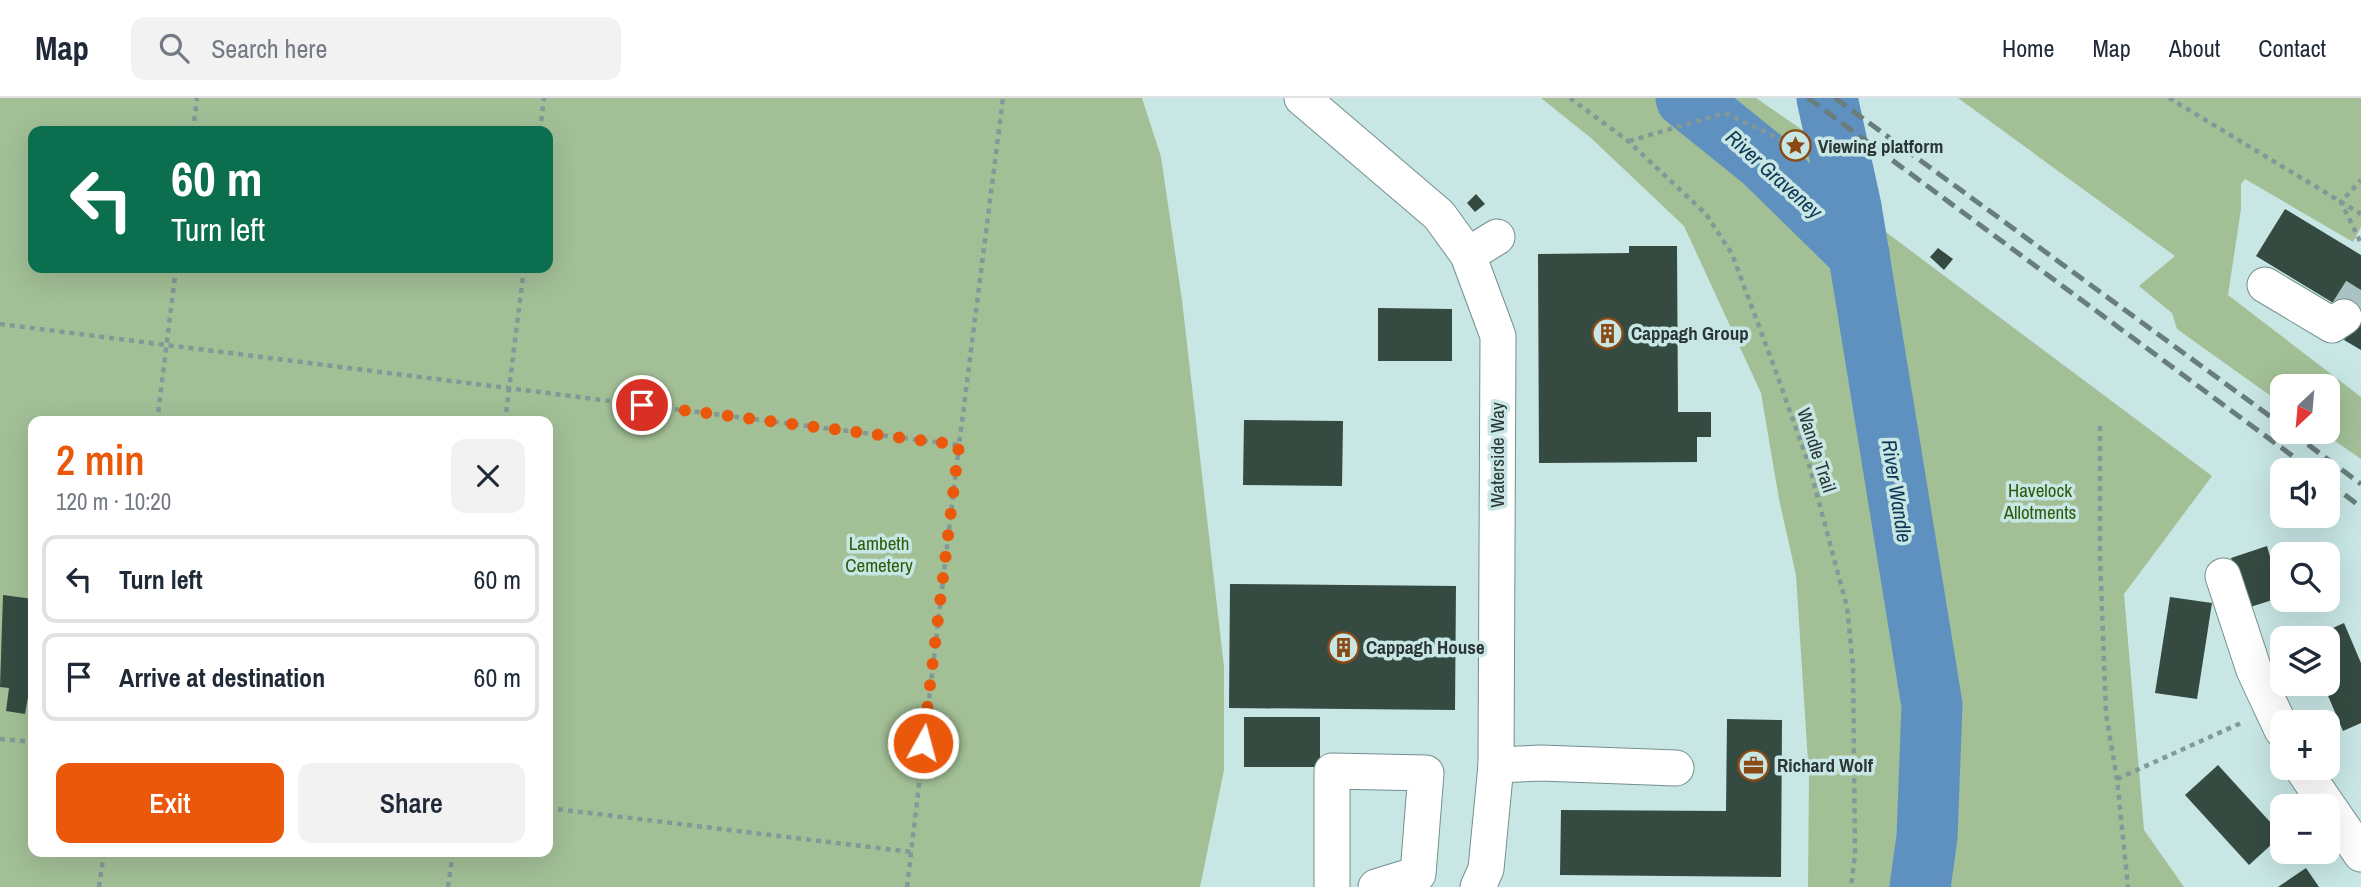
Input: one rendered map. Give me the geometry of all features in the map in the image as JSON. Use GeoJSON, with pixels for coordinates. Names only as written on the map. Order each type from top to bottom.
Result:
{"type":"FeatureCollection","features":[{"type":"Feature","properties":{"kind":"street","name":"Waterside Way"},"geometry":{"type":"LineString","coordinates":[[1302,98],[1439,215],[1468,255],[1497,337],[1496,765],[1486,869],[1478,887]]}},
{"type":"Feature","properties":{"kind":"street"},"geometry":{"type":"LineString","coordinates":[[1468,255],[1497,237]]}},
{"type":"Feature","properties":{"kind":"street"},"geometry":{"type":"LineString","coordinates":[[2265,285],[2332,325],[2344,317]]}},
{"type":"Feature","properties":{"kind":"street"},"geometry":{"type":"LineString","coordinates":[[2223,576],[2254,670],[2273,710]]}},
{"type":"Feature","properties":{"kind":"street"},"geometry":{"type":"LineString","coordinates":[[1496,765],[1541,763],[1675,768]]}},
{"type":"Feature","properties":{"kind":"street"},"geometry":{"type":"LineString","coordinates":[[1332,887],[1332,771],[1426,773],[1418,874],[1376,887]]}},
{"type":"Feature","properties":{"kind":"street"},"geometry":{"type":"LineString","coordinates":[[2310,780],[2361,854]]}},
{"type":"Feature","properties":{"kind":"path"},"geometry":{"type":"LineString","coordinates":[[194,126],[197,98]]}},
{"type":"Feature","properties":{"kind":"path"},"geometry":{"type":"LineString","coordinates":[[541,126],[544,98]]}},
{"type":"Feature","properties":{"kind":"path"},"geometry":{"type":"LineString","coordinates":[[907,887],[1003,98]]}},
{"type":"Feature","properties":{"kind":"path","name":"Wandle Trail"},"geometry":{"type":"LineString","coordinates":[[1570,98],[1628,141],[1706,214],[1732,254],[1809,465],[1847,607],[1853,665],[1855,855],[1851,887]]}},
{"type":"Feature","properties":{"kind":"path"},"geometry":{"type":"LineString","coordinates":[[2169,98],[2361,214]]}},
{"type":"Feature","properties":{"kind":"path"},"geometry":{"type":"LineString","coordinates":[[1628,141],[1725,113],[1795,146]]}},
{"type":"Feature","properties":{"kind":"path"},"geometry":{"type":"LineString","coordinates":[[2341,202],[2361,180]]}},
{"type":"Feature","properties":{"kind":"path"},"geometry":{"type":"LineString","coordinates":[[2341,202],[2360,241]]}},
{"type":"Feature","properties":{"kind":"path"},"geometry":{"type":"LineString","coordinates":[[159,416],[175,273]]}},
{"type":"Feature","properties":{"kind":"path"},"geometry":{"type":"LineString","coordinates":[[506,416],[523,273]]}},
{"type":"Feature","properties":{"kind":"path"},"geometry":{"type":"LineString","coordinates":[[0,324],[959,445]]}},
{"type":"Feature","properties":{"kind":"path"},"geometry":{"type":"LineString","coordinates":[[2101,426],[2100,558],[2106,714],[2117,779],[2128,887]]}},
{"type":"Feature","properties":{"kind":"path"},"geometry":{"type":"LineString","coordinates":[[2117,779],[2270,722]]}},
{"type":"Feature","properties":{"kind":"path"},"geometry":{"type":"LineString","coordinates":[[0,739],[28,742]]}},
{"type":"Feature","properties":{"kind":"path"},"geometry":{"type":"LineString","coordinates":[[553,809],[911,852]]}},
{"type":"Feature","properties":{"kind":"path"},"geometry":{"type":"LineString","coordinates":[[99,887],[103,857]]}},
{"type":"Feature","properties":{"kind":"path"},"geometry":{"type":"LineString","coordinates":[[448,887],[452,857]]}},
{"type":"Feature","properties":{"kind":"green space","name":"Lambeth Cemetery"},"geometry":{"type":"Polygon","coordinates":[[[0,98],[1142,98],[1161,157],[1182,300],[1224,667],[1224,770],[1200,887],[0,887],[0,98]]]}},
{"type":"Feature","properties":{"kind":"green space","name":"Havelock Allotments"},"geometry":{"type":"Polygon","coordinates":[[[1541,98],[1756,98],[1817,140],[1871,221],[2212,476],[2124,594],[2144,830],[2184,887],[1808,887],[1809,777],[1796,575],[1779,499],[1761,393],[1684,226],[1591,138],[1541,98]]]}},
{"type":"Feature","properties":{"kind":"green space"},"geometry":{"type":"Polygon","coordinates":[[[1958,98],[2361,98],[2361,227],[2353,242],[2245,179],[2241,184],[2241,209],[2228,295],[2331,374],[2270,374],[2270,395],[2177,329],[2172,313],[2139,286],[2175,256],[1958,98]]]}},
{"type":"Feature","properties":{"kind":"green space"},"geometry":{"type":"Polygon","coordinates":[[[2340,381],[2361,397],[2361,459],[2339,444],[2340,381]]]}},
{"type":"Feature","properties":{"kind":"building"},"geometry":{"type":"Polygon","coordinates":[[[1476,194],[1485,204],[1475,212],[1467,203],[1476,194]]]}},
{"type":"Feature","properties":{"kind":"building"},"geometry":{"type":"Polygon","coordinates":[[[2285,209],[2361,255],[2361,350],[2344,340],[2358,318],[2256,256],[2285,209]]]}},
{"type":"Feature","properties":{"kind":"building","name":"Cappagh Group"},"geometry":{"type":"Polygon","coordinates":[[[1629,246],[1677,246],[1678,412],[1711,412],[1711,437],[1697,437],[1697,462],[1539,463],[1538,254],[1629,253],[1629,246]]]}},
{"type":"Feature","properties":{"kind":"building"},"geometry":{"type":"Polygon","coordinates":[[[1938,248],[1953,259],[1944,270],[1930,257],[1938,248]]]}},
{"type":"Feature","properties":{"kind":"building"},"geometry":{"type":"Polygon","coordinates":[[[1378,308],[1452,309],[1452,361],[1378,361],[1378,308]]]}},
{"type":"Feature","properties":{"kind":"building"},"geometry":{"type":"Polygon","coordinates":[[[1244,420],[1343,421],[1342,486],[1243,485],[1244,420]]]}},
{"type":"Feature","properties":{"kind":"building"},"geometry":{"type":"Polygon","coordinates":[[[2267,546],[2270,556],[2270,601],[2247,608],[2231,558],[2267,546]]]}},
{"type":"Feature","properties":{"kind":"building","name":"Cappagh House"},"geometry":{"type":"Polygon","coordinates":[[[1230,584],[1456,586],[1455,710],[1229,708],[1230,584]]]}},
{"type":"Feature","properties":{"kind":"building"},"geometry":{"type":"Polygon","coordinates":[[[3,595],[28,598],[28,697],[25,714],[6,711],[9,688],[0,687],[3,595]]]}},
{"type":"Feature","properties":{"kind":"building"},"geometry":{"type":"Polygon","coordinates":[[[2170,597],[2212,603],[2197,699],[2155,693],[2170,597]]]}},
{"type":"Feature","properties":{"kind":"building"},"geometry":{"type":"Polygon","coordinates":[[[2344,623],[2361,663],[2361,723],[2343,731],[2340,710],[2334,710],[2328,696],[2340,696],[2340,626],[2337,626],[2344,623]]]}},
{"type":"Feature","properties":{"kind":"building"},"geometry":{"type":"Polygon","coordinates":[[[1244,717],[1320,717],[1320,767],[1244,767],[1244,717]]]}},
{"type":"Feature","properties":{"kind":"building","name":"Richard Wolf"},"geometry":{"type":"Polygon","coordinates":[[[1727,719],[1782,720],[1781,877],[1560,875],[1561,810],[1726,811],[1727,719]]]}},
{"type":"Feature","properties":{"kind":"building"},"geometry":{"type":"Polygon","coordinates":[[[2218,765],[2270,822],[2270,846],[2249,865],[2185,795],[2218,765]]]}},
{"type":"Feature","properties":{"kind":"building"},"geometry":{"type":"Polygon","coordinates":[[[2306,868],[2319,887],[2278,887],[2306,868]]]}},
{"type":"Feature","properties":{"kind":"waterway","name":"River Graveney"},"geometry":{"type":"LineString","coordinates":[[1686,98],[1763,160],[1859,254]]}},
{"type":"Feature","properties":{"kind":"waterway","name":"River Wandle"},"geometry":{"type":"LineString","coordinates":[[1827,98],[1851,207],[1932,705],[1927,837],[1920,887]]}},
{"type":"Feature","properties":{"kind":"tunnel"},"geometry":{"type":"LineString","coordinates":[[2344,317],[2361,290]]}},
{"type":"Feature","properties":{"kind":"railway"},"geometry":{"type":"LineString","coordinates":[[1808,98],[2295,458]]}},
{"type":"Feature","properties":{"kind":"railway"},"geometry":{"type":"LineString","coordinates":[[1835,98],[2270,416]]}},
{"type":"Feature","properties":{"kind":"railway"},"geometry":{"type":"LineString","coordinates":[[2307,444],[2361,484]]}},
{"type":"Feature","properties":{"kind":"railway"},"geometry":{"type":"LineString","coordinates":[[2340,491],[2361,507]]}},
{"type":"Feature","properties":{"kind":"place","name":"Viewing platform"},"geometry":{"type":"Point","coordinates":[1795,146]}},
{"type":"Feature","properties":{"kind":"place","name":"Cappagh Group"},"geometry":{"type":"Point","coordinates":[1608,333]}},
{"type":"Feature","properties":{"kind":"place","name":"Cappagh House"},"geometry":{"type":"Point","coordinates":[1343,647]}},
{"type":"Feature","properties":{"kind":"place","name":"Richard Wolf"},"geometry":{"type":"Point","coordinates":[1754,765]}},
{"type":"Feature","properties":{"kind":"route"},"geometry":{"type":"LineString","coordinates":[[642,405],[959,445],[923,743]]}}]}
